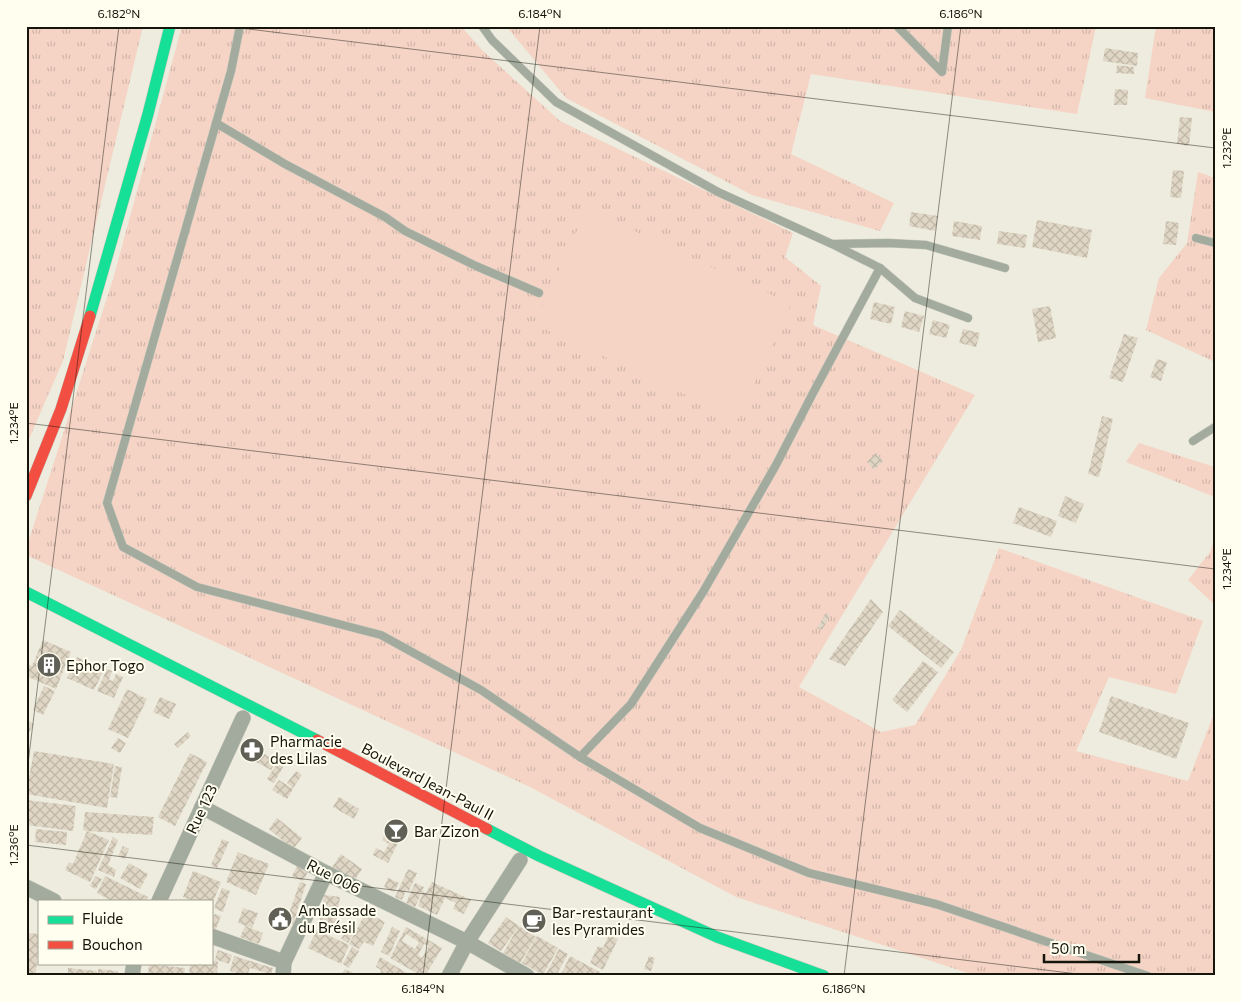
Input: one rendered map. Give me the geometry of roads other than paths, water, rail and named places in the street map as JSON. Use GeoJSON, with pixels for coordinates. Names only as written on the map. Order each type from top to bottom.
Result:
{"type":"FeatureCollection","features":[{"type":"Feature","properties":{"kind":"main road"},"geometry":{"type":"LineString","coordinates":[[26,496],[53,429],[75,364],[138,148],[170,26]]}},
{"type":"Feature","properties":{"kind":"main road","name":"Boulevard Jean-Paul II"},"geometry":{"type":"LineString","coordinates":[[26,592],[310,736],[538,856],[717,937],[824,976]]}},
{"type":"Feature","properties":{"kind":"street","name":"Rue 123"},"geometry":{"type":"LineString","coordinates":[[159,900],[243,718]]}},
{"type":"Feature","properties":{"kind":"street","name":"Rue 006"},"geometry":{"type":"LineString","coordinates":[[202,807],[326,873],[467,942],[527,976]]}},
{"type":"Feature","properties":{"kind":"street"},"geometry":{"type":"LineString","coordinates":[[449,976],[467,942],[520,860]]}},
{"type":"Feature","properties":{"kind":"street"},"geometry":{"type":"LineString","coordinates":[[212,936],[284,969],[326,873]]}},
{"type":"Feature","properties":{"kind":"street"},"geometry":{"type":"LineString","coordinates":[[26,887],[52,900]]}},
{"type":"Feature","properties":{"kind":"lane"},"geometry":{"type":"LineString","coordinates":[[240,26],[231,71],[107,502],[124,547],[197,586],[380,634],[481,690],[580,757],[700,828],[809,873],[936,904],[1148,976]]}},
{"type":"Feature","properties":{"kind":"lane"},"geometry":{"type":"LineString","coordinates":[[482,26],[492,40],[556,102],[718,192],[880,268],[915,298],[968,318]]}},
{"type":"Feature","properties":{"kind":"lane"},"geometry":{"type":"LineString","coordinates":[[896,26],[942,72],[948,26]]}},
{"type":"Feature","properties":{"kind":"lane"},"geometry":{"type":"LineString","coordinates":[[216,123],[285,164],[385,217],[405,231],[476,266],[539,293]]}},
{"type":"Feature","properties":{"kind":"lane"},"geometry":{"type":"LineString","coordinates":[[1196,238],[1215,243]]}},
{"type":"Feature","properties":{"kind":"lane"},"geometry":{"type":"LineString","coordinates":[[832,244],[888,243],[926,245],[1005,268]]}},
{"type":"Feature","properties":{"kind":"lane"},"geometry":{"type":"LineString","coordinates":[[580,757],[631,704],[703,592],[776,465],[880,268]]}},
{"type":"Feature","properties":{"kind":"lane"},"geometry":{"type":"LineString","coordinates":[[1193,441],[1215,426]]}},
{"type":"Feature","properties":{"kind":"place","name":"Ephor Togo"},"geometry":{"type":"Point","coordinates":[49,665]}},
{"type":"Feature","properties":{"kind":"place","name":"Pharmacie des Lilas"},"geometry":{"type":"Point","coordinates":[252,750]}},
{"type":"Feature","properties":{"kind":"place","name":"Bar Zizon"},"geometry":{"type":"Point","coordinates":[396,831]}},
{"type":"Feature","properties":{"kind":"place","name":"Ambassade du Brésil"},"geometry":{"type":"Point","coordinates":[280,919]}},
{"type":"Feature","properties":{"kind":"place","name":"Bar-restaurant les Pyramides"},"geometry":{"type":"Point","coordinates":[534,921]}}]}
